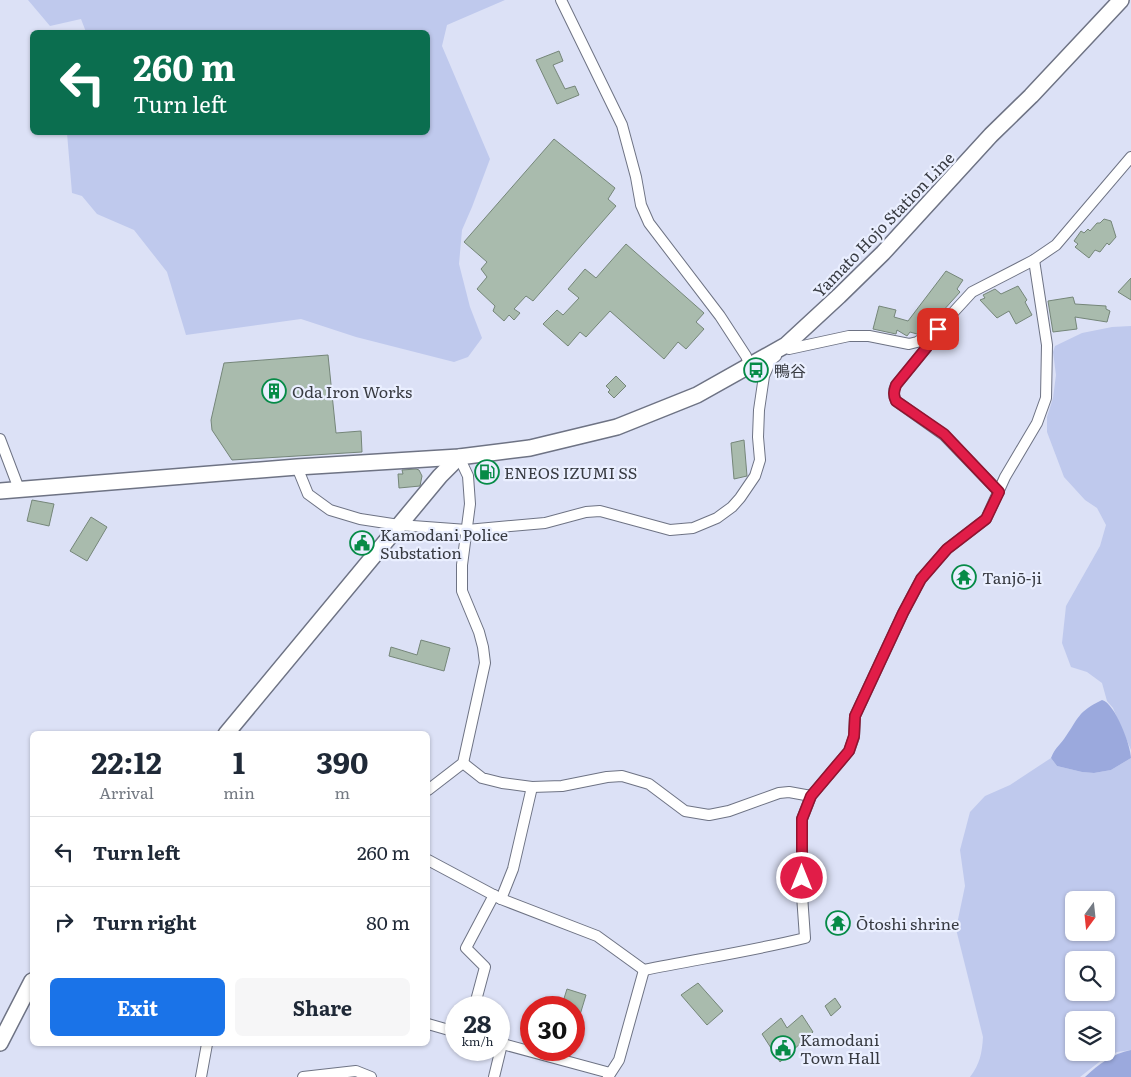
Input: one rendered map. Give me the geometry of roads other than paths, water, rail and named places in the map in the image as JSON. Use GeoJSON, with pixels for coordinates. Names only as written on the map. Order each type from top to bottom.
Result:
{"type":"FeatureCollection","features":[{"type":"Feature","properties":{"kind":"main road","name":"Yamato Hojo Station Line"},"geometry":{"type":"LineString","coordinates":[[0,491],[297,467],[458,457],[530,448],[617,427],[697,395],[780,349],[883,253],[991,135],[1031,96],[1121,0]]}},
{"type":"Feature","properties":{"kind":"main road"},"geometry":{"type":"LineString","coordinates":[[228,731],[440,476],[458,457]]}},
{"type":"Feature","properties":{"kind":"main road"},"geometry":{"type":"LineString","coordinates":[[0,1042],[30,985]]}},
{"type":"Feature","properties":{"kind":"street"},"geometry":{"type":"LineString","coordinates":[[561,0],[622,125],[636,177],[641,205],[649,223],[720,316],[746,356],[750,366]]}},
{"type":"Feature","properties":{"kind":"street"},"geometry":{"type":"LineString","coordinates":[[297,467],[308,494],[330,510],[360,519],[399,525],[467,530],[545,523],[593,511],[610,513],[670,530],[693,528],[717,518],[740,498],[755,476],[760,460],[758,437],[759,410],[764,376],[780,349],[849,336],[870,336],[909,344],[917,342],[938,329],[972,292],[1034,260],[1056,245],[1131,157]]}},
{"type":"Feature","properties":{"kind":"street"},"geometry":{"type":"LineString","coordinates":[[430,861],[497,897],[597,936],[644,970],[805,938],[802,895],[802,819],[811,796],[849,751],[854,736],[855,716],[921,579],[947,549],[986,519],[1005,477],[1037,423],[1046,398],[1047,345],[1034,260]]}},
{"type":"Feature","properties":{"kind":"street"},"geometry":{"type":"LineString","coordinates":[[928,335],[927,347],[896,385],[894,391],[896,401],[944,434],[999,492]]}},
{"type":"Feature","properties":{"kind":"street"},"geometry":{"type":"LineString","coordinates":[[0,440],[19,489]]}},
{"type":"Feature","properties":{"kind":"street"},"geometry":{"type":"LineString","coordinates":[[430,788],[463,762],[485,663],[479,632],[462,591],[462,565],[470,504],[468,476],[458,457]]}},
{"type":"Feature","properties":{"kind":"street"},"geometry":{"type":"LineString","coordinates":[[463,762],[482,778],[532,787],[562,786],[622,776],[649,784],[685,811],[709,815],[730,812],[779,793],[789,792],[811,796]]}},
{"type":"Feature","properties":{"kind":"street"},"geometry":{"type":"LineString","coordinates":[[477,996],[485,967],[466,948],[513,869],[532,787]]}},
{"type":"Feature","properties":{"kind":"street"},"geometry":{"type":"LineString","coordinates":[[510,1047],[609,1075],[619,1060],[644,970]]}},
{"type":"Feature","properties":{"kind":"street"},"geometry":{"type":"LineString","coordinates":[[430,1025],[445,1029]]}},
{"type":"Feature","properties":{"kind":"street"},"geometry":{"type":"LineString","coordinates":[[201,1077],[207,1046]]}},
{"type":"Feature","properties":{"kind":"street"},"geometry":{"type":"LineString","coordinates":[[494,1077],[497,1061]]}},
{"type":"Feature","properties":{"kind":"street"},"geometry":{"type":"LineString","coordinates":[[303,1077],[356,1070],[371,1077]]}},
{"type":"Feature","properties":{"kind":"place","name":"鴨谷"},"geometry":{"type":"Point","coordinates":[756,370]}},
{"type":"Feature","properties":{"kind":"place","name":"Oda Iron Works"},"geometry":{"type":"Point","coordinates":[274,391]}},
{"type":"Feature","properties":{"kind":"place","name":"ENEOS IZUMI SS"},"geometry":{"type":"Point","coordinates":[487,472]}},
{"type":"Feature","properties":{"kind":"place","name":"Kamodani Police Substation"},"geometry":{"type":"Point","coordinates":[362,543]}},
{"type":"Feature","properties":{"kind":"place","name":"Tanjō-ji"},"geometry":{"type":"Point","coordinates":[964,577]}},
{"type":"Feature","properties":{"kind":"place","name":"Ōtoshi shrine"},"geometry":{"type":"Point","coordinates":[838,923]}},
{"type":"Feature","properties":{"kind":"place","name":"Kamodani Town Hall"},"geometry":{"type":"Point","coordinates":[783,1048]}}]}
